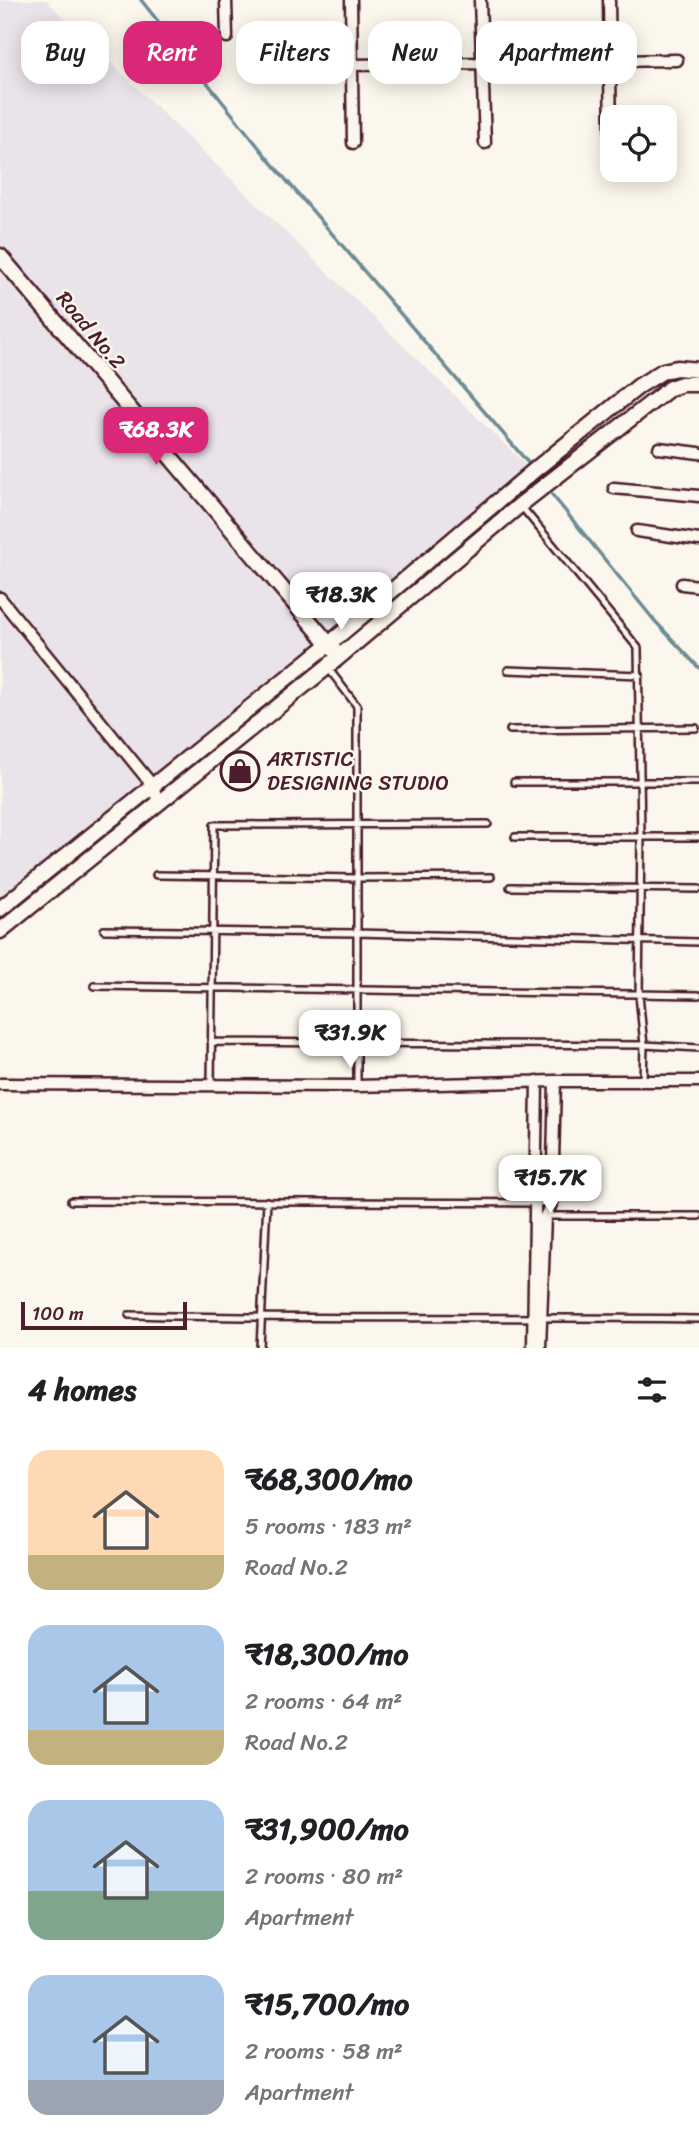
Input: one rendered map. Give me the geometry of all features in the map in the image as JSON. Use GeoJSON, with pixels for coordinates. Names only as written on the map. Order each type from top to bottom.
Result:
{"type":"FeatureCollection","features":[{"type":"Feature","properties":{"kind":"main road","name":"Road No.2"},"geometry":{"type":"LineString","coordinates":[[0,256],[339,657]]}},
{"type":"Feature","properties":{"kind":"main road"},"geometry":{"type":"LineString","coordinates":[[0,908],[329,644],[537,468],[651,378],[663,371],[699,370]]}},
{"type":"Feature","properties":{"kind":"main road"},"geometry":{"type":"LineString","coordinates":[[0,931],[327,667],[549,482],[670,388],[682,384],[699,384]]}},
{"type":"Feature","properties":{"kind":"main road"},"geometry":{"type":"LineString","coordinates":[[537,468],[549,482]]}},
{"type":"Feature","properties":{"kind":"street"},"geometry":{"type":"LineString","coordinates":[[226,0],[227,37]]}},
{"type":"Feature","properties":{"kind":"street"},"geometry":{"type":"LineString","coordinates":[[351,0],[351,21]]}},
{"type":"Feature","properties":{"kind":"street"},"geometry":{"type":"LineString","coordinates":[[480,0],[480,21]]}},
{"type":"Feature","properties":{"kind":"street"},"geometry":{"type":"LineString","coordinates":[[609,0],[609,21]]}},
{"type":"Feature","properties":{"kind":"street"},"geometry":{"type":"LineString","coordinates":[[637,61],[677,60]]}},
{"type":"Feature","properties":{"kind":"street"},"geometry":{"type":"LineString","coordinates":[[354,65],[476,63]]}},
{"type":"Feature","properties":{"kind":"street"},"geometry":{"type":"LineString","coordinates":[[352,84],[353,143]]}},
{"type":"Feature","properties":{"kind":"street"},"geometry":{"type":"LineString","coordinates":[[481,84],[485,143]]}},
{"type":"Feature","properties":{"kind":"street"},"geometry":{"type":"LineString","coordinates":[[610,84],[611,105]]}},
{"type":"Feature","properties":{"kind":"street"},"geometry":{"type":"LineString","coordinates":[[659,448],[699,453]]}},
{"type":"Feature","properties":{"kind":"street"},"geometry":{"type":"LineString","coordinates":[[614,488],[699,496]]}},
{"type":"Feature","properties":{"kind":"street"},"geometry":{"type":"LineString","coordinates":[[637,531],[699,540]]}},
{"type":"Feature","properties":{"kind":"street"},"geometry":{"type":"LineString","coordinates":[[682,584],[699,586]]}},
{"type":"Feature","properties":{"kind":"street"},"geometry":{"type":"LineString","coordinates":[[0,598],[153,786],[158,802]]}},
{"type":"Feature","properties":{"kind":"street"},"geometry":{"type":"LineString","coordinates":[[0,1084],[357,1086],[537,1081],[699,1081]]}},
{"type":"Feature","properties":{"kind":"street"},"geometry":{"type":"LineString","coordinates":[[533,1348],[540,1216],[535,1203],[537,1081]]}},
{"type":"Feature","properties":{"kind":"street"},"geometry":{"type":"LineString","coordinates":[[540,1216],[552,1203],[555,1081]]}},
{"type":"Feature","properties":{"kind":"street"},"geometry":{"type":"LineString","coordinates":[[536,1317],[540,1348]]}},
{"type":"Feature","properties":{"kind":"lane"},"geometry":{"type":"LineString","coordinates":[[520,505],[638,648],[641,836],[639,995],[643,1080]]}},
{"type":"Feature","properties":{"kind":"lane"},"geometry":{"type":"LineString","coordinates":[[327,667],[357,706],[357,1086]]}},
{"type":"Feature","properties":{"kind":"lane"},"geometry":{"type":"LineString","coordinates":[[508,670],[640,675]]}},
{"type":"Feature","properties":{"kind":"lane"},"geometry":{"type":"LineString","coordinates":[[510,730],[696,728]]}},
{"type":"Feature","properties":{"kind":"lane"},"geometry":{"type":"LineString","coordinates":[[514,782],[699,782]]}},
{"type":"Feature","properties":{"kind":"lane"},"geometry":{"type":"LineString","coordinates":[[211,1085],[214,825],[488,824]]}},
{"type":"Feature","properties":{"kind":"lane"},"geometry":{"type":"LineString","coordinates":[[515,837],[699,837]]}},
{"type":"Feature","properties":{"kind":"lane"},"geometry":{"type":"LineString","coordinates":[[156,875],[491,877]]}},
{"type":"Feature","properties":{"kind":"lane"},"geometry":{"type":"LineString","coordinates":[[510,887],[699,889]]}},
{"type":"Feature","properties":{"kind":"lane"},"geometry":{"type":"LineString","coordinates":[[104,930],[357,933],[699,942]]}},
{"type":"Feature","properties":{"kind":"lane"},"geometry":{"type":"LineString","coordinates":[[94,986],[699,995]]}},
{"type":"Feature","properties":{"kind":"lane"},"geometry":{"type":"LineString","coordinates":[[211,1042],[643,1045],[699,1048]]}},
{"type":"Feature","properties":{"kind":"lane"},"geometry":{"type":"LineString","coordinates":[[71,1200],[552,1203]]}},
{"type":"Feature","properties":{"kind":"lane"},"geometry":{"type":"LineString","coordinates":[[260,1348],[267,1201]]}},
{"type":"Feature","properties":{"kind":"lane"},"geometry":{"type":"LineString","coordinates":[[540,1216],[699,1216]]}},
{"type":"Feature","properties":{"kind":"lane"},"geometry":{"type":"LineString","coordinates":[[130,1315],[699,1319]]}},
{"type":"Feature","properties":{"kind":"shaded area"},"geometry":{"type":"Polygon","coordinates":[[[0,0],[46,0],[68,21],[21,21],[21,84],[109,84],[109,61],[123,75],[123,84],[133,84],[553,491],[0,944],[0,0]]]}},
{"type":"Feature","properties":{"kind":"waterway"},"geometry":{"type":"LineString","coordinates":[[141,0],[269,160],[530,465]]}},
{"type":"Feature","properties":{"kind":"waterway"},"geometry":{"type":"LineString","coordinates":[[549,491],[654,620],[699,668]]}},
{"type":"Feature","properties":{"kind":"place","name":"ARTISTIC DESIGNING STUDIO"},"geometry":{"type":"Point","coordinates":[240,771]}}]}
